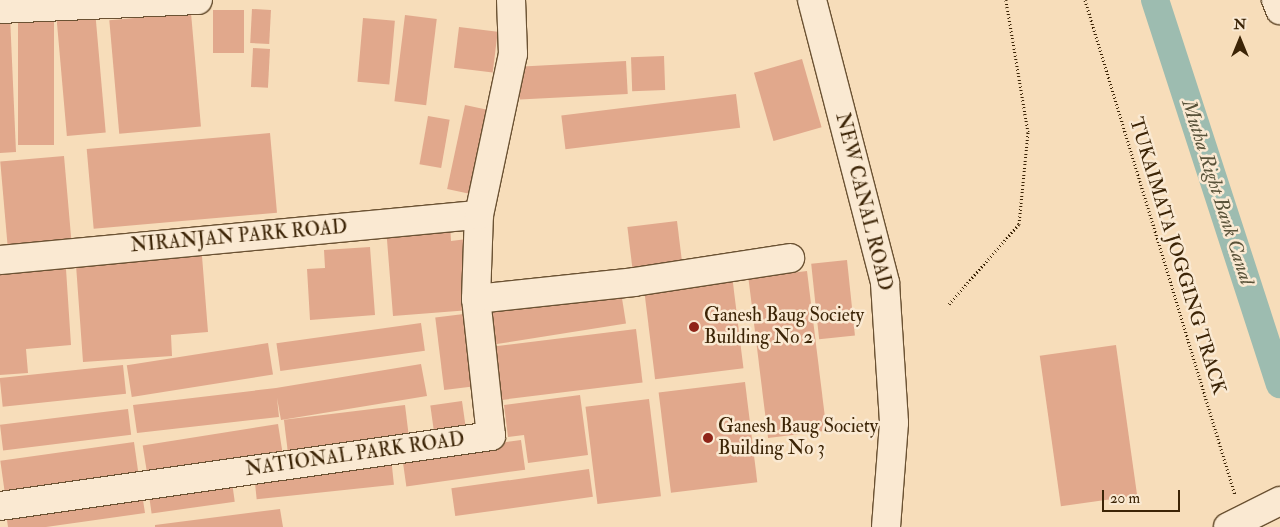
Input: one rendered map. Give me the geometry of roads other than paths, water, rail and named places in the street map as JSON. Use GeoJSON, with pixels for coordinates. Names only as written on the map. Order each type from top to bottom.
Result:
{"type":"FeatureCollection","features":[{"type":"Feature","properties":{"kind":"street"},"geometry":{"type":"LineString","coordinates":[[0,9],[198,0]]}},
{"type":"Feature","properties":{"kind":"street","name":"NATIONAL PARK ROAD"},"geometry":{"type":"LineString","coordinates":[[0,506],[491,436],[476,299],[479,215],[513,54],[511,0]]}},
{"type":"Feature","properties":{"kind":"street","name":"NEW CANAL ROAD"},"geometry":{"type":"LineString","coordinates":[[812,0],[885,283],[894,423],[886,527]]}},
{"type":"Feature","properties":{"kind":"street"},"geometry":{"type":"LineString","coordinates":[[1276,0],[1280,10]]}},
{"type":"Feature","properties":{"kind":"street","name":"NIRANJAN PARK ROAD"},"geometry":{"type":"LineString","coordinates":[[0,260],[479,215]]}},
{"type":"Feature","properties":{"kind":"street"},"geometry":{"type":"LineString","coordinates":[[476,299],[644,280],[790,258]]}},
{"type":"Feature","properties":{"kind":"waterway","name":"Mutha Right Bank Canal"},"geometry":{"type":"LineString","coordinates":[[1155,0],[1280,384]]}},
{"type":"Feature","properties":{"kind":"place","name":"Ganesh Baug Society Building No 2"},"geometry":{"type":"Point","coordinates":[694,327]}},
{"type":"Feature","properties":{"kind":"place","name":"Ganesh Baug Society Building No 3"},"geometry":{"type":"Point","coordinates":[708,438]}}]}
